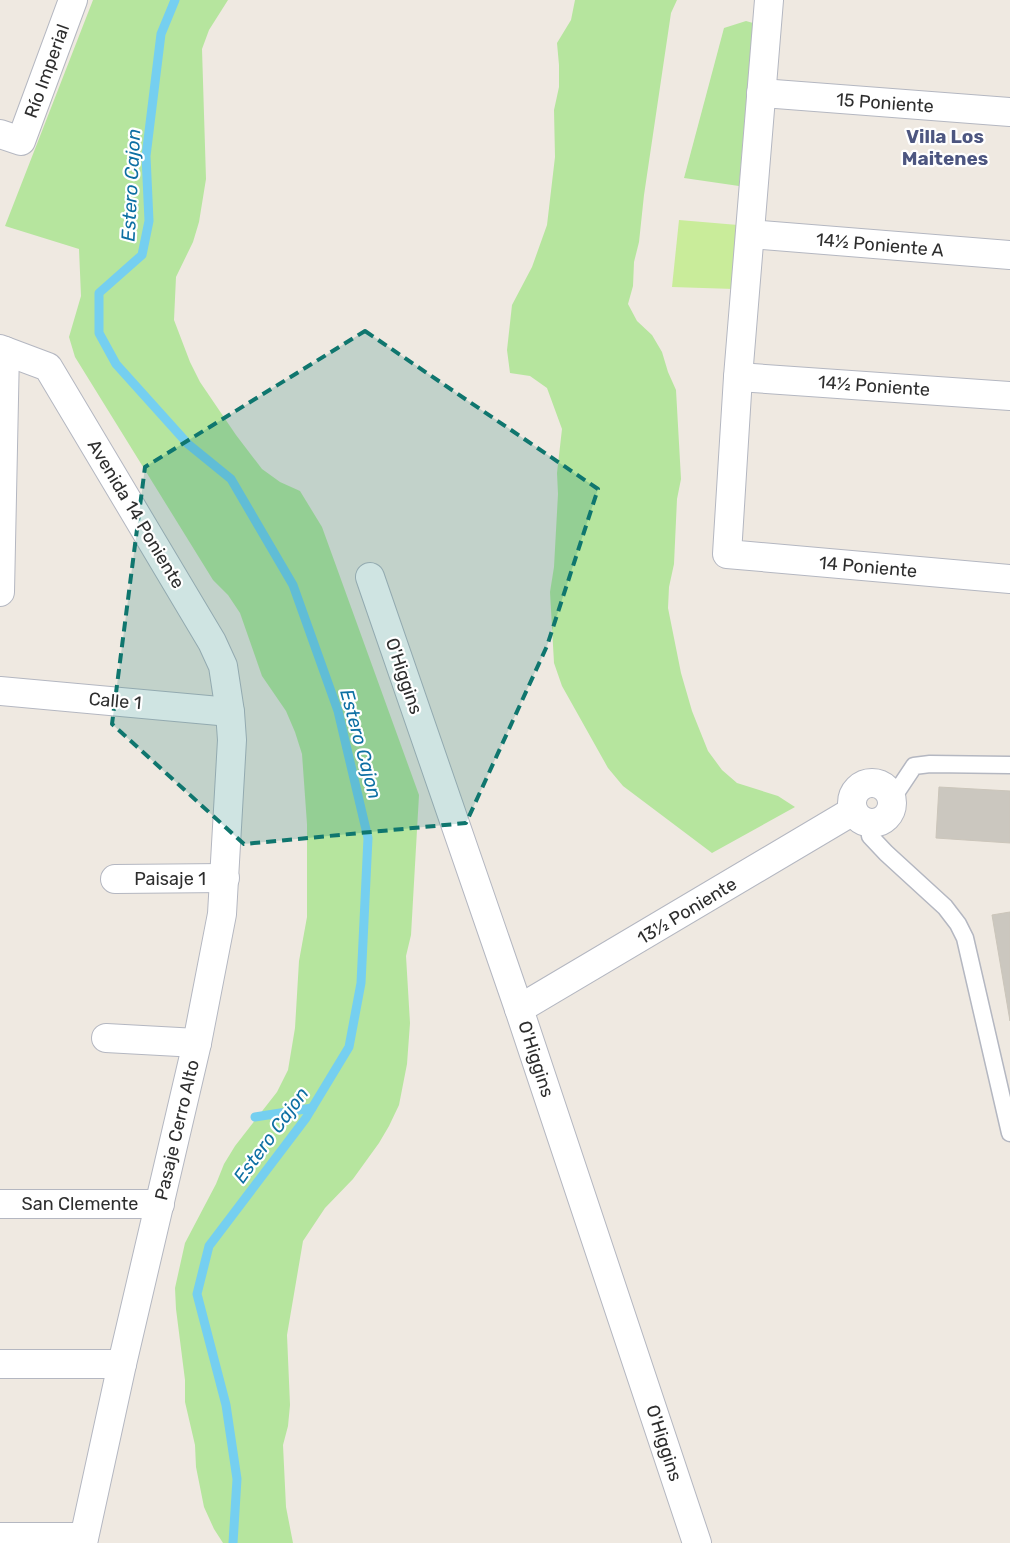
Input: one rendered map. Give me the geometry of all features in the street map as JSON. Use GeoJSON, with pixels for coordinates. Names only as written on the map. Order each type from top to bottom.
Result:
{"type":"FeatureCollection","features":[{"type":"Feature","properties":{"kind":"street","name":"Río Imperial"},"geometry":{"type":"LineString","coordinates":[[10,138],[73,0]]}},
{"type":"Feature","properties":{"kind":"street"},"geometry":{"type":"LineString","coordinates":[[738,377],[769,0]]}},
{"type":"Feature","properties":{"kind":"street","name":"15 Poniente"},"geometry":{"type":"LineString","coordinates":[[760,93],[1010,112]]}},
{"type":"Feature","properties":{"kind":"street","name":"14½ Poniente A"},"geometry":{"type":"LineString","coordinates":[[750,234],[1010,255]]}},
{"type":"Feature","properties":{"kind":"street"},"geometry":{"type":"LineString","coordinates":[[0,592],[2,350]]}},
{"type":"Feature","properties":{"kind":"street","name":"Avenida 14 Poniente"},"geometry":{"type":"LineString","coordinates":[[2,350],[48,367],[212,642],[223,666],[230,712]]}},
{"type":"Feature","properties":{"kind":"street","name":"14½ Poniente"},"geometry":{"type":"LineString","coordinates":[[738,377],[1010,396]]}},
{"type":"Feature","properties":{"kind":"street","name":"14 Poniente"},"geometry":{"type":"LineString","coordinates":[[738,377],[727,554],[1010,579]]}},
{"type":"Feature","properties":{"kind":"street","name":"O'Higgins"},"geometry":{"type":"LineString","coordinates":[[370,577],[519,1009],[697,1543]]}},
{"type":"Feature","properties":{"kind":"street","name":"Calle 1"},"geometry":{"type":"LineString","coordinates":[[0,691],[230,712]]}},
{"type":"Feature","properties":{"kind":"street","name":"Pasaje Cerro Alto"},"geometry":{"type":"LineString","coordinates":[[84,1540],[122,1364],[197,1043],[222,914],[232,740],[230,712]]}},
{"type":"Feature","properties":{"kind":"street"},"geometry":{"type":"LineString","coordinates":[[861,817],[852,797],[860,786],[866,783],[880,784],[886,787],[892,798]]}},
{"type":"Feature","properties":{"kind":"street","name":"13½ Poniente"},"geometry":{"type":"LineString","coordinates":[[519,1009],[861,817]]}},
{"type":"Feature","properties":{"kind":"street","name":"Paisaje 1"},"geometry":{"type":"LineString","coordinates":[[115,879],[225,878]]}},
{"type":"Feature","properties":{"kind":"street"},"geometry":{"type":"LineString","coordinates":[[106,1038],[197,1043]]}},
{"type":"Feature","properties":{"kind":"street","name":"San Clemente"},"geometry":{"type":"LineString","coordinates":[[0,1204],[160,1204]]}},
{"type":"Feature","properties":{"kind":"street"},"geometry":{"type":"LineString","coordinates":[[0,1364],[122,1364]]}},
{"type":"Feature","properties":{"kind":"street"},"geometry":{"type":"LineString","coordinates":[[0,1537],[84,1540]]}},
{"type":"Feature","properties":{"kind":"lane"},"geometry":{"type":"LineString","coordinates":[[892,798],[914,766],[930,764],[1010,765]]}},
{"type":"Feature","properties":{"kind":"lane"},"geometry":{"type":"LineString","coordinates":[[861,817],[870,836],[945,907],[958,924],[965,938],[1010,1133]]}},
{"type":"Feature","properties":{"kind":"highlighted area"},"geometry":{"type":"Polygon","coordinates":[[[365,331],[598,489],[547,646],[466,823],[244,844],[112,724],[145,467],[365,331]]]}},
{"type":"Feature","properties":{"kind":"green space"},"geometry":{"type":"Polygon","coordinates":[[[93,0],[228,0],[209,30],[202,49],[206,179],[199,222],[193,242],[176,277],[174,320],[200,382],[236,435],[262,469],[280,482],[300,491],[322,527],[419,795],[411,935],[406,956],[410,1023],[407,1064],[399,1105],[379,1143],[353,1179],[325,1208],[303,1241],[287,1335],[290,1405],[288,1426],[283,1445],[286,1507],[293,1543],[223,1543],[214,1529],[204,1507],[196,1467],[195,1445],[185,1402],[185,1380],[175,1288],[185,1243],[216,1184],[224,1164],[235,1146],[277,1092],[288,1070],[295,1028],[299,961],[307,917],[307,824],[302,754],[286,711],[262,676],[240,613],[228,595],[213,580],[75,357],[69,337],[81,296],[79,249],[5,226],[93,0]]]}},
{"type":"Feature","properties":{"kind":"green space"},"geometry":{"type":"Polygon","coordinates":[[[575,0],[677,0],[671,13],[644,195],[639,242],[634,262],[633,286],[628,304],[637,321],[652,335],[662,352],[676,390],[681,479],[677,499],[674,564],[669,587],[668,608],[681,673],[692,711],[708,751],[722,770],[737,783],[778,796],[795,807],[712,853],[623,786],[608,768],[562,686],[554,663],[550,592],[554,567],[558,494],[557,473],[562,429],[547,388],[530,376],[510,373],[507,350],[512,305],[532,267],[547,225],[555,157],[554,110],[559,87],[557,43],[571,20],[575,0]]]}},
{"type":"Feature","properties":{"kind":"green space"},"geometry":{"type":"Polygon","coordinates":[[[746,21],[753,23],[739,186],[684,178],[724,28],[746,21]]]}},
{"type":"Feature","properties":{"kind":"green space"},"geometry":{"type":"Polygon","coordinates":[[[679,220],[738,225],[734,289],[672,287],[679,220]]]}},
{"type":"Feature","properties":{"kind":"building"},"geometry":{"type":"Polygon","coordinates":[[[939,787],[1010,791],[1010,843],[936,838],[939,787]]]}},
{"type":"Feature","properties":{"kind":"building"},"geometry":{"type":"Polygon","coordinates":[[[1010,912],[1010,1021],[992,915],[1010,912]]]}},
{"type":"Feature","properties":{"kind":"waterway","name":"Estero Cajon"},"geometry":{"type":"LineString","coordinates":[[175,0],[161,34],[146,156],[149,221],[142,255],[99,293],[99,333],[116,364],[188,444],[231,479],[293,585],[338,711],[368,838],[361,983],[349,1047],[306,1118],[209,1246],[197,1294],[226,1405],[237,1479],[233,1543]]}},
{"type":"Feature","properties":{"kind":"waterway"},"geometry":{"type":"LineString","coordinates":[[255,1117],[312,1108]]}},
{"type":"Feature","properties":{"kind":"district","name":"Villa Los Maitenes"},"geometry":{"type":"Point","coordinates":[945,147]}}]}
